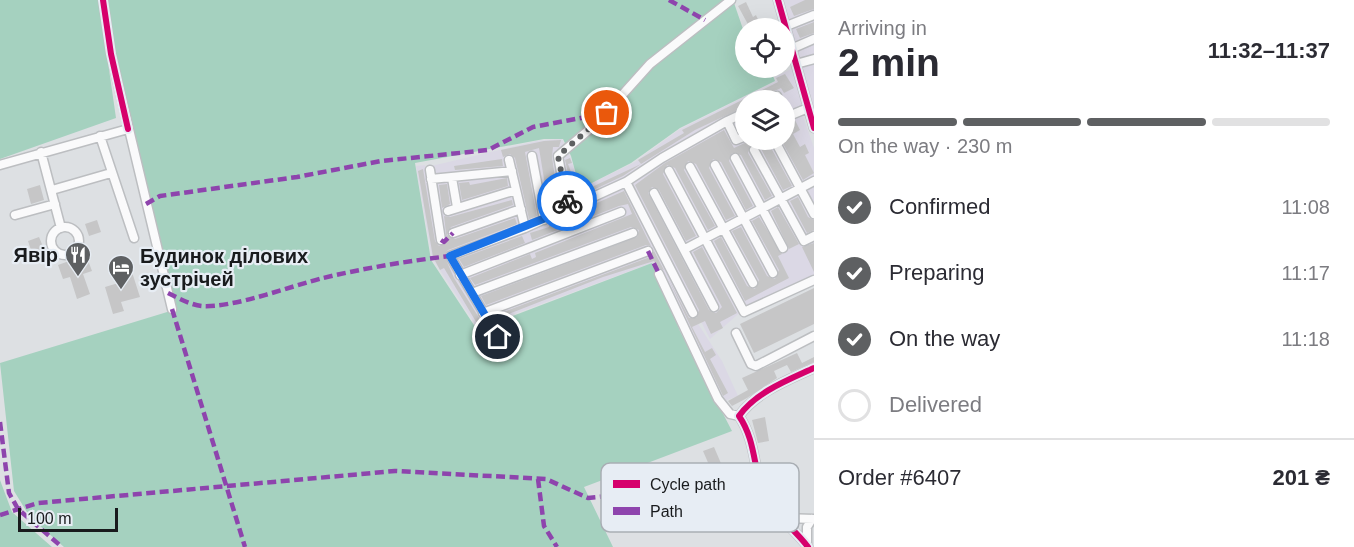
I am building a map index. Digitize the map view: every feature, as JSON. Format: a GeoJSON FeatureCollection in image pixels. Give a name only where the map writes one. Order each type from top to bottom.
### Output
{"type":"FeatureCollection","features":[{"type":"Feature","properties":{"kind":"street"},"geometry":{"type":"LineString","coordinates":[[103,0],[111,54],[172,309]]}},
{"type":"Feature","properties":{"kind":"street"},"geometry":{"type":"LineString","coordinates":[[568,209],[558,156],[597,123],[650,64],[731,0]]}},
{"type":"Feature","properties":{"kind":"street"},"geometry":{"type":"LineString","coordinates":[[781,1],[783,18]]}},
{"type":"Feature","properties":{"kind":"street"},"geometry":{"type":"LineString","coordinates":[[795,23],[814,15]]}},
{"type":"Feature","properties":{"kind":"street"},"geometry":{"type":"LineString","coordinates":[[795,47],[814,39]]}},
{"type":"Feature","properties":{"kind":"street"},"geometry":{"type":"LineString","coordinates":[[796,64],[814,59]]}},
{"type":"Feature","properties":{"kind":"street"},"geometry":{"type":"LineString","coordinates":[[795,61],[814,128]]}},
{"type":"Feature","properties":{"kind":"street"},"geometry":{"type":"LineString","coordinates":[[795,113],[808,108]]}},
{"type":"Feature","properties":{"kind":"street"},"geometry":{"type":"LineString","coordinates":[[498,337],[450,256],[525,228],[626,182],[662,158],[735,117]]}},
{"type":"Feature","properties":{"kind":"street"},"geometry":{"type":"LineString","coordinates":[[727,121],[735,138]]}},
{"type":"Feature","properties":{"kind":"street"},"geometry":{"type":"LineString","coordinates":[[0,165],[128,129]]}},
{"type":"Feature","properties":{"kind":"street"},"geometry":{"type":"LineString","coordinates":[[100,136],[134,238]]}},
{"type":"Feature","properties":{"kind":"street"},"geometry":{"type":"LineString","coordinates":[[754,150],[804,241],[814,236]]}},
{"type":"Feature","properties":{"kind":"street"},"geometry":{"type":"LineString","coordinates":[[780,150],[814,214]]}},
{"type":"Feature","properties":{"kind":"street"},"geometry":{"type":"LineString","coordinates":[[41,152],[61,228]]}},
{"type":"Feature","properties":{"kind":"street"},"geometry":{"type":"LineString","coordinates":[[532,156],[544,220]]}},
{"type":"Feature","properties":{"kind":"street"},"geometry":{"type":"LineString","coordinates":[[735,158],[783,248]]}},
{"type":"Feature","properties":{"kind":"street"},"geometry":{"type":"LineString","coordinates":[[509,160],[525,228]]}},
{"type":"Feature","properties":{"kind":"street"},"geometry":{"type":"LineString","coordinates":[[715,165],[773,273]]}},
{"type":"Feature","properties":{"kind":"street"},"geometry":{"type":"LineString","coordinates":[[690,167],[753,284]]}},
{"type":"Feature","properties":{"kind":"street"},"geometry":{"type":"LineString","coordinates":[[441,240],[430,175],[452,177],[512,171]]}},
{"type":"Feature","properties":{"kind":"street"},"geometry":{"type":"LineString","coordinates":[[669,171],[744,312],[814,280]]}},
{"type":"Feature","properties":{"kind":"street"},"geometry":{"type":"LineString","coordinates":[[52,190],[111,173]]}},
{"type":"Feature","properties":{"kind":"street"},"geometry":{"type":"LineString","coordinates":[[452,177],[457,207]]}},
{"type":"Feature","properties":{"kind":"street"},"geometry":{"type":"LineString","coordinates":[[626,182],[693,313]]}},
{"type":"Feature","properties":{"kind":"street"},"geometry":{"type":"LineString","coordinates":[[685,249],[814,182]]}},
{"type":"Feature","properties":{"kind":"street"},"geometry":{"type":"LineString","coordinates":[[448,211],[516,190]]}},
{"type":"Feature","properties":{"kind":"street"},"geometry":{"type":"LineString","coordinates":[[654,193],[714,307]]}},
{"type":"Feature","properties":{"kind":"street"},"geometry":{"type":"LineString","coordinates":[[15,215],[55,204]]}},
{"type":"Feature","properties":{"kind":"street"},"geometry":{"type":"LineString","coordinates":[[453,233],[521,209]]}},
{"type":"Feature","properties":{"kind":"street"},"geometry":{"type":"LineString","coordinates":[[460,275],[621,212]]}},
{"type":"Feature","properties":{"kind":"street"},"geometry":{"type":"LineString","coordinates":[[472,293],[633,233]]}},
{"type":"Feature","properties":{"kind":"street"},"geometry":{"type":"LineString","coordinates":[[483,313],[648,251]]}},
{"type":"Feature","properties":{"kind":"street"},"geometry":{"type":"LineString","coordinates":[[659,274],[718,399],[730,414],[739,416],[752,441],[757,463]]}},
{"type":"Feature","properties":{"kind":"street"},"geometry":{"type":"LineString","coordinates":[[736,333],[751,364],[756,366],[814,336]]}},
{"type":"Feature","properties":{"kind":"street"},"geometry":{"type":"LineString","coordinates":[[739,416],[746,406],[767,392],[814,368]]}},
{"type":"Feature","properties":{"kind":"street"},"geometry":{"type":"LineString","coordinates":[[808,546],[807,527],[813,519]]}},
{"type":"Feature","properties":{"kind":"street"},"geometry":{"type":"LineString","coordinates":[[796,532],[808,546]]}},
{"type":"Feature","properties":{"kind":"shaded area"},"geometry":{"type":"Polygon","coordinates":[[[782,0],[814,0],[814,113],[795,46],[795,18],[787,18],[782,0]]]}},
{"type":"Feature","properties":{"kind":"shaded area"},"geometry":{"type":"Polygon","coordinates":[[[795,67],[805,108],[795,112],[795,90],[758,90],[776,81],[775,78],[795,78],[795,67]]]}},
{"type":"Feature","properties":{"kind":"shaded area"},"geometry":{"type":"Polygon","coordinates":[[[735,102],[735,134],[726,126],[735,143],[735,150],[795,150],[795,116],[802,113],[814,148],[814,276],[745,308],[710,339],[630,184],[627,185],[693,316],[722,361],[738,396],[722,402],[654,262],[506,317],[516,341],[497,353],[491,348],[434,261],[443,256],[433,260],[416,166],[425,165],[439,244],[446,255],[440,244],[427,167],[537,141],[562,139],[580,189],[635,162],[680,129],[735,102]]]}},
{"type":"Feature","properties":{"kind":"green space"},"geometry":{"type":"Polygon","coordinates":[[[0,0],[99,0],[116,118],[0,159],[0,0]]]}},
{"type":"Feature","properties":{"kind":"green space"},"geometry":{"type":"Polygon","coordinates":[[[107,0],[733,0],[739,18],[735,18],[735,78],[774,78],[775,81],[757,90],[735,90],[735,101],[680,128],[631,163],[580,189],[571,156],[563,139],[544,139],[415,163],[431,260],[495,357],[518,344],[510,317],[652,263],[680,331],[732,431],[647,463],[601,463],[601,481],[584,487],[601,522],[601,532],[606,532],[613,547],[64,547],[30,517],[14,491],[0,363],[177,309],[114,54],[107,0]]]}},
{"type":"Feature","properties":{"kind":"green space"},"geometry":{"type":"Polygon","coordinates":[[[0,480],[12,512],[52,547],[0,547],[0,480]]]}},
{"type":"Feature","properties":{"kind":"building"},"geometry":{"type":"Polygon","coordinates":[[[805,0],[814,0],[814,9],[794,16],[790,7],[805,0]]]}},
{"type":"Feature","properties":{"kind":"building"},"geometry":{"type":"Polygon","coordinates":[[[746,2],[753,17],[756,15],[757,18],[745,18],[738,6],[746,2]]]}},
{"type":"Feature","properties":{"kind":"building"},"geometry":{"type":"Polygon","coordinates":[[[814,22],[814,33],[800,38],[796,29],[814,22]]]}},
{"type":"Feature","properties":{"kind":"building"},"geometry":{"type":"Polygon","coordinates":[[[776,78],[788,78],[794,88],[762,90],[778,82],[776,78]]]}},
{"type":"Feature","properties":{"kind":"building"},"geometry":{"type":"Polygon","coordinates":[[[735,104],[735,111],[695,130],[641,164],[638,160],[684,133],[682,130],[735,104]]]}},
{"type":"Feature","properties":{"kind":"building"},"geometry":{"type":"Polygon","coordinates":[[[795,120],[800,130],[795,133],[795,120]]]}},
{"type":"Feature","properties":{"kind":"building"},"geometry":{"type":"Polygon","coordinates":[[[724,130],[735,150],[749,150],[748,153],[772,196],[765,200],[741,155],[732,153],[729,161],[753,206],[746,210],[721,162],[713,159],[709,168],[735,216],[726,220],[696,164],[688,161],[684,170],[715,226],[708,230],[675,168],[667,165],[663,174],[696,236],[686,241],[659,190],[652,187],[648,193],[709,310],[716,313],[722,307],[693,252],[702,247],[737,313],[720,322],[723,328],[711,334],[705,321],[692,327],[705,352],[712,348],[716,355],[710,359],[728,393],[723,396],[668,278],[689,318],[696,318],[699,310],[635,185],[665,163],[724,130]]]}},
{"type":"Feature","properties":{"kind":"building"},"geometry":{"type":"Polygon","coordinates":[[[795,138],[800,147],[805,144],[809,153],[805,155],[814,173],[803,180],[786,150],[795,150],[795,138]]]}},
{"type":"Feature","properties":{"kind":"building"},"geometry":{"type":"Polygon","coordinates":[[[561,140],[559,147],[553,147],[552,157],[559,205],[549,210],[539,148],[525,152],[537,216],[529,219],[515,158],[510,154],[503,157],[501,150],[544,141],[561,140]]]}},
{"type":"Feature","properties":{"kind":"building"},"geometry":{"type":"Polygon","coordinates":[[[762,150],[772,150],[792,186],[783,190],[762,150]]]}},
{"type":"Feature","properties":{"kind":"building"},"geometry":{"type":"Polygon","coordinates":[[[570,158],[572,163],[568,164],[579,193],[641,164],[623,176],[574,199],[565,160],[570,158]]]}},
{"type":"Feature","properties":{"kind":"building"},"geometry":{"type":"Polygon","coordinates":[[[502,159],[503,166],[455,170],[454,166],[502,159]]]}},
{"type":"Feature","properties":{"kind":"building"},"geometry":{"type":"Polygon","coordinates":[[[423,169],[435,241],[439,246],[447,242],[444,216],[450,217],[512,200],[513,205],[451,227],[447,235],[455,239],[515,218],[517,224],[448,250],[444,255],[454,278],[495,343],[502,342],[504,336],[493,316],[650,257],[654,251],[664,270],[658,268],[654,261],[603,277],[501,317],[512,337],[507,339],[510,345],[499,350],[496,344],[491,347],[444,268],[440,270],[433,257],[418,171],[423,169]]]}},
{"type":"Feature","properties":{"kind":"building"},"geometry":{"type":"Polygon","coordinates":[[[507,178],[508,186],[462,200],[459,183],[469,182],[470,185],[507,178]]]}},
{"type":"Feature","properties":{"kind":"building"},"geometry":{"type":"Polygon","coordinates":[[[447,184],[450,204],[442,208],[439,185],[447,184]]]}},
{"type":"Feature","properties":{"kind":"building"},"geometry":{"type":"Polygon","coordinates":[[[40,185],[44,200],[31,204],[27,189],[40,185]]]}},
{"type":"Feature","properties":{"kind":"building"},"geometry":{"type":"Polygon","coordinates":[[[624,191],[651,246],[646,245],[486,305],[481,296],[637,237],[639,230],[631,227],[475,285],[470,278],[530,254],[532,259],[536,257],[535,253],[632,214],[628,204],[619,206],[532,240],[530,233],[549,227],[549,224],[624,191]]]}},
{"type":"Feature","properties":{"kind":"building"},"geometry":{"type":"Polygon","coordinates":[[[798,197],[808,217],[814,220],[814,230],[807,233],[790,201],[798,197]]]}},
{"type":"Feature","properties":{"kind":"building"},"geometry":{"type":"Polygon","coordinates":[[[778,207],[799,244],[789,249],[771,211],[778,207]]]}},
{"type":"Feature","properties":{"kind":"building"},"geometry":{"type":"Polygon","coordinates":[[[759,217],[782,254],[778,256],[789,278],[745,301],[714,241],[721,237],[747,286],[755,289],[759,280],[732,231],[741,227],[767,276],[775,279],[779,270],[752,221],[759,217]]]}},
{"type":"Feature","properties":{"kind":"building"},"geometry":{"type":"Polygon","coordinates":[[[97,220],[101,232],[89,236],[85,224],[97,220]]]}},
{"type":"Feature","properties":{"kind":"building"},"geometry":{"type":"Polygon","coordinates":[[[522,236],[525,243],[464,267],[459,259],[522,236]]]}},
{"type":"Feature","properties":{"kind":"building"},"geometry":{"type":"Polygon","coordinates":[[[39,237],[44,249],[32,253],[28,241],[39,237]]]}},
{"type":"Feature","properties":{"kind":"building"},"geometry":{"type":"Polygon","coordinates":[[[814,243],[814,272],[802,247],[814,243]]]}},
{"type":"Feature","properties":{"kind":"building","name":"Явір"},"geometry":{"type":"Polygon","coordinates":[[[86,255],[92,271],[83,274],[90,294],[77,299],[70,277],[63,279],[58,265],[86,255]]]}},
{"type":"Feature","properties":{"kind":"building"},"geometry":{"type":"Polygon","coordinates":[[[130,266],[140,297],[121,302],[124,311],[113,314],[105,287],[125,281],[121,269],[130,266]]]}},
{"type":"Feature","properties":{"kind":"building"},"geometry":{"type":"Polygon","coordinates":[[[814,288],[814,324],[754,353],[740,324],[814,288]]]}},
{"type":"Feature","properties":{"kind":"building"},"geometry":{"type":"Polygon","coordinates":[[[797,353],[802,363],[814,357],[814,362],[791,372],[787,365],[774,371],[777,378],[747,398],[732,406],[728,401],[748,390],[742,378],[797,353]]]}},
{"type":"Feature","properties":{"kind":"building"},"geometry":{"type":"Polygon","coordinates":[[[765,417],[769,441],[758,443],[752,420],[765,417]]]}},
{"type":"Feature","properties":{"kind":"building"},"geometry":{"type":"Polygon","coordinates":[[[714,447],[721,463],[708,463],[703,451],[714,447]]]}},
{"type":"Feature","properties":{"kind":"marked path"},"geometry":{"type":"LineString","coordinates":[[669,0],[705,20]]}},
{"type":"Feature","properties":{"kind":"marked path"},"geometry":{"type":"LineString","coordinates":[[146,204],[160,196],[297,177],[381,161],[488,150],[533,127],[607,113]]}},
{"type":"Feature","properties":{"kind":"marked path"},"geometry":{"type":"LineString","coordinates":[[441,240],[444,242],[453,233]]}},
{"type":"Feature","properties":{"kind":"marked path"},"geometry":{"type":"LineString","coordinates":[[648,251],[659,274]]}},
{"type":"Feature","properties":{"kind":"marked path"},"geometry":{"type":"LineString","coordinates":[[168,293],[193,304],[215,306],[246,300],[339,274],[450,256]]}},
{"type":"Feature","properties":{"kind":"marked path"},"geometry":{"type":"LineString","coordinates":[[172,309],[245,547]]}},
{"type":"Feature","properties":{"kind":"marked path"},"geometry":{"type":"LineString","coordinates":[[0,422],[9,493],[18,509],[62,547]]}},
{"type":"Feature","properties":{"kind":"marked path"},"geometry":{"type":"LineString","coordinates":[[0,515],[38,503],[395,471],[546,479],[588,498],[601,497]]}},
{"type":"Feature","properties":{"kind":"marked path"},"geometry":{"type":"LineString","coordinates":[[538,479],[544,526],[557,547]]}},
{"type":"Feature","properties":{"kind":"cycle path"},"geometry":{"type":"LineString","coordinates":[[103,0],[111,54],[128,129]]}},
{"type":"Feature","properties":{"kind":"cycle path"},"geometry":{"type":"LineString","coordinates":[[778,0],[814,128]]}},
{"type":"Feature","properties":{"kind":"cycle path"},"geometry":{"type":"LineString","coordinates":[[755,463],[749,435],[739,416],[763,393],[814,368]]}},
{"type":"Feature","properties":{"kind":"cycle path"},"geometry":{"type":"LineString","coordinates":[[795,532],[808,547]]}},
{"type":"Feature","properties":{"kind":"way so far"},"geometry":{"type":"LineString","coordinates":[[567,201],[558,156],[607,113]]}},
{"type":"Feature","properties":{"kind":"place","name":"Явір"},"geometry":{"type":"Point","coordinates":[78,278]}},
{"type":"Feature","properties":{"kind":"place","name":"Будинок ділових зустрічей"},"geometry":{"type":"Point","coordinates":[121,291]}},
{"type":"Feature","properties":{"kind":"route"},"geometry":{"type":"LineString","coordinates":[[498,337],[450,256],[568,209],[567,201]]}}]}
